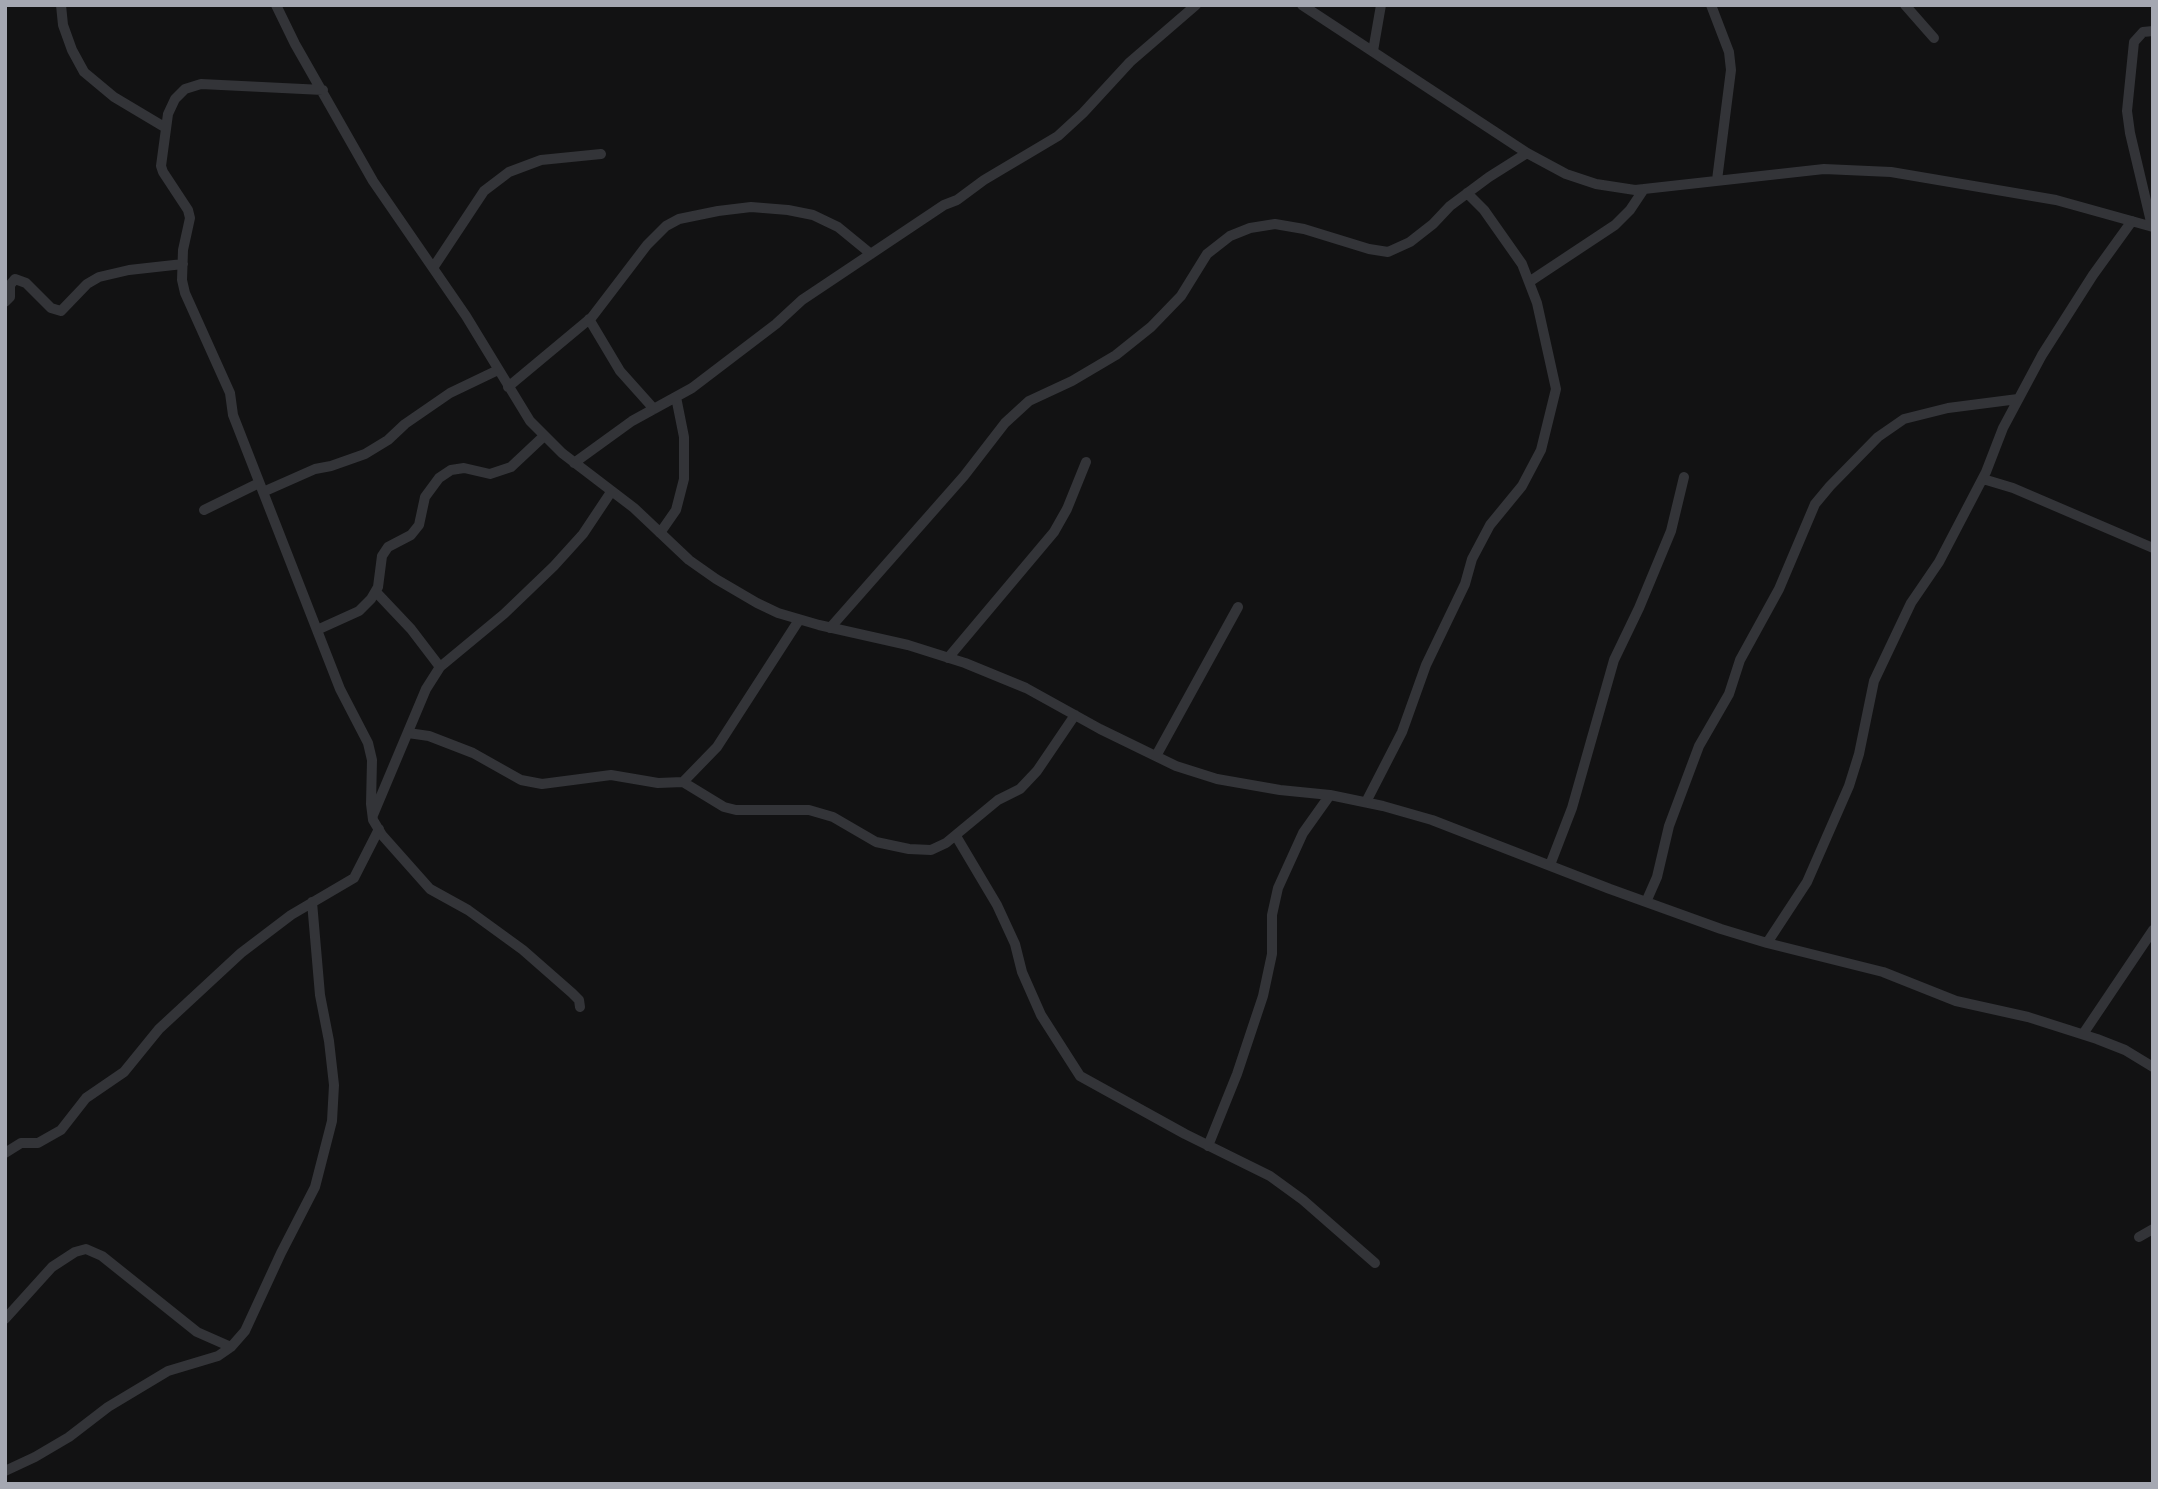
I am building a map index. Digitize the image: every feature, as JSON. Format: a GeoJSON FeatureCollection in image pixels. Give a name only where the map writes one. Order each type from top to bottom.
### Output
{"type":"FeatureCollection","features":[{"type":"Feature","properties":{"kind":"street"},"geometry":{"type":"LineString","coordinates":[[61,5],[63,25],[84,72],[114,97],[166,128]]}},
{"type":"Feature","properties":{"kind":"street"},"geometry":{"type":"LineString","coordinates":[[276,5],[295,44],[373,181],[466,316],[530,421],[574,463],[634,508],[689,560],[757,603],[799,620],[908,645],[1026,688],[1176,766],[1217,779],[1330,795],[1432,820],[1646,902],[1767,943],[1883,972],[1956,1001],[2028,1017],[2083,1034],[2152,1064]]}},
{"type":"Feature","properties":{"kind":"street"},"geometry":{"type":"LineString","coordinates":[[574,463],[632,421],[692,388],[776,324],[802,300],[944,205],[957,200],[984,180],[1058,135],[1083,113],[1130,62],[1196,5]]}},
{"type":"Feature","properties":{"kind":"street"},"geometry":{"type":"LineString","coordinates":[[1302,5],[1527,153],[1566,174],[1596,184],[1635,190],[1824,169],[1891,172],[2056,200],[2152,227],[2127,111],[2134,43],[2143,32],[2153,32]]}},
{"type":"Feature","properties":{"kind":"street"},"geometry":{"type":"LineString","coordinates":[[1373,51],[1381,5]]}},
{"type":"Feature","properties":{"kind":"street"},"geometry":{"type":"LineString","coordinates":[[1711,5],[1729,52],[1731,70],[1717,180]]}},
{"type":"Feature","properties":{"kind":"street"},"geometry":{"type":"LineString","coordinates":[[1905,5],[1934,38]]}},
{"type":"Feature","properties":{"kind":"street"},"geometry":{"type":"LineString","coordinates":[[323,90],[201,84],[185,89],[176,99],[168,114],[161,161],[163,172],[188,209],[190,218],[183,250],[185,293],[230,393],[233,415],[340,688],[368,743],[372,760],[372,816],[379,829],[430,889],[468,910],[523,950],[572,993],[579,1000],[580,1007]]}},
{"type":"Feature","properties":{"kind":"street"},"geometry":{"type":"LineString","coordinates":[[830,628],[964,476],[1005,423],[1030,401],[1072,381],[1116,355],[1151,327],[1181,296],[1207,254],[1230,236],[1250,228],[1275,224],[1304,229],[1368,249],[1388,252],[1410,242],[1468,193],[1527,153]]}},
{"type":"Feature","properties":{"kind":"street"},"geometry":{"type":"LineString","coordinates":[[433,268],[485,191],[509,172],[541,159],[601,154]]}},
{"type":"Feature","properties":{"kind":"street"},"geometry":{"type":"LineString","coordinates":[[1529,282],[1615,225],[1630,210],[1644,188]]}},
{"type":"Feature","properties":{"kind":"street"},"geometry":{"type":"LineString","coordinates":[[1366,802],[1402,732],[1426,665],[1465,584],[1472,559],[1490,525],[1522,486],[1541,450],[1556,389],[1537,303],[1522,264],[1468,193]]}},
{"type":"Feature","properties":{"kind":"street"},"geometry":{"type":"LineString","coordinates":[[508,387],[589,318],[647,245],[666,226],[679,219],[751,207],[788,210],[813,215],[838,228],[871,254]]}},
{"type":"Feature","properties":{"kind":"street"},"geometry":{"type":"LineString","coordinates":[[1767,943],[1807,882],[1849,786],[1859,754],[1874,681],[1911,603],[1939,562],[2042,355],[2085,286],[2132,221]]}},
{"type":"Feature","properties":{"kind":"street"},"geometry":{"type":"LineString","coordinates":[[5,302],[9,297],[10,285],[15,279],[26,283],[51,308],[61,311],[87,284],[100,277],[183,264]]}},
{"type":"Feature","properties":{"kind":"street"},"geometry":{"type":"LineString","coordinates":[[589,318],[615,365],[640,397],[654,409]]}},
{"type":"Feature","properties":{"kind":"street"},"geometry":{"type":"LineString","coordinates":[[204,510],[261,487],[365,454],[450,393],[498,370]]}},
{"type":"Feature","properties":{"kind":"street"},"geometry":{"type":"LineString","coordinates":[[660,533],[676,510],[684,479],[684,437],[676,397]]}},
{"type":"Feature","properties":{"kind":"street"},"geometry":{"type":"LineString","coordinates":[[1646,902],[1657,877],[1669,826],[1696,754],[1710,724],[1729,694],[1740,660],[1779,589],[1815,504],[1878,437],[1904,419],[1948,408],[2018,400]]}},
{"type":"Feature","properties":{"kind":"street"},"geometry":{"type":"LineString","coordinates":[[317,630],[359,611],[376,592],[381,576],[382,556],[388,547],[411,535],[419,525],[425,497],[439,478],[451,470],[464,468],[490,474],[511,467],[544,436]]}},
{"type":"Feature","properties":{"kind":"street"},"geometry":{"type":"LineString","coordinates":[[948,658],[1054,532],[1067,509],[1086,462]]}},
{"type":"Feature","properties":{"kind":"street"},"geometry":{"type":"LineString","coordinates":[[1550,865],[1572,808],[1614,660],[1671,531],[1684,477]]}},
{"type":"Feature","properties":{"kind":"street"},"geometry":{"type":"LineString","coordinates":[[1983,478],[2024,492],[2153,548]]}},
{"type":"Feature","properties":{"kind":"street"},"geometry":{"type":"LineString","coordinates":[[372,816],[426,689],[440,667],[504,614],[554,566],[589,526],[611,492]]}},
{"type":"Feature","properties":{"kind":"street"},"geometry":{"type":"LineString","coordinates":[[376,592],[411,629],[440,667]]}},
{"type":"Feature","properties":{"kind":"street"},"geometry":{"type":"LineString","coordinates":[[1156,756],[1238,607]]}},
{"type":"Feature","properties":{"kind":"street"},"geometry":{"type":"LineString","coordinates":[[408,733],[429,736],[473,753],[520,780],[542,784],[611,775],[659,783],[683,782],[717,747],[799,620]]}},
{"type":"Feature","properties":{"kind":"street"},"geometry":{"type":"LineString","coordinates":[[683,782],[724,807],[736,810],[809,810],[833,817],[876,842],[909,849],[931,850],[956,836],[998,800],[1020,789],[1037,771],[1075,715]]}},
{"type":"Feature","properties":{"kind":"street"},"geometry":{"type":"LineString","coordinates":[[1208,1146],[1237,1074],[1263,996],[1272,954],[1272,915],[1278,888],[1303,833],[1330,795]]}},
{"type":"Feature","properties":{"kind":"street"},"geometry":{"type":"LineString","coordinates":[[5,1153],[21,1143],[38,1143],[61,1130],[86,1098],[124,1072],[159,1029],[241,953],[312,902],[354,878],[379,829]]}},
{"type":"Feature","properties":{"kind":"street"},"geometry":{"type":"LineString","coordinates":[[956,836],[997,905],[1015,944],[1022,972],[1041,1015],[1080,1076],[1208,1146],[1270,1176],[1319,1213],[1375,1264]]}},
{"type":"Feature","properties":{"kind":"street"},"geometry":{"type":"LineString","coordinates":[[5,1471],[69,1437],[108,1407],[168,1371],[207,1360],[231,1347],[245,1331],[281,1253],[316,1187],[332,1121],[334,1084],[320,995],[312,902]]}},
{"type":"Feature","properties":{"kind":"street"},"geometry":{"type":"LineString","coordinates":[[2083,1034],[2153,930]]}},
{"type":"Feature","properties":{"kind":"street"},"geometry":{"type":"LineString","coordinates":[[2140,1237],[2153,1229]]}},
{"type":"Feature","properties":{"kind":"street"},"geometry":{"type":"LineString","coordinates":[[5,1319],[52,1267],[75,1252],[86,1249],[102,1256],[197,1332],[231,1347]]}}]}
